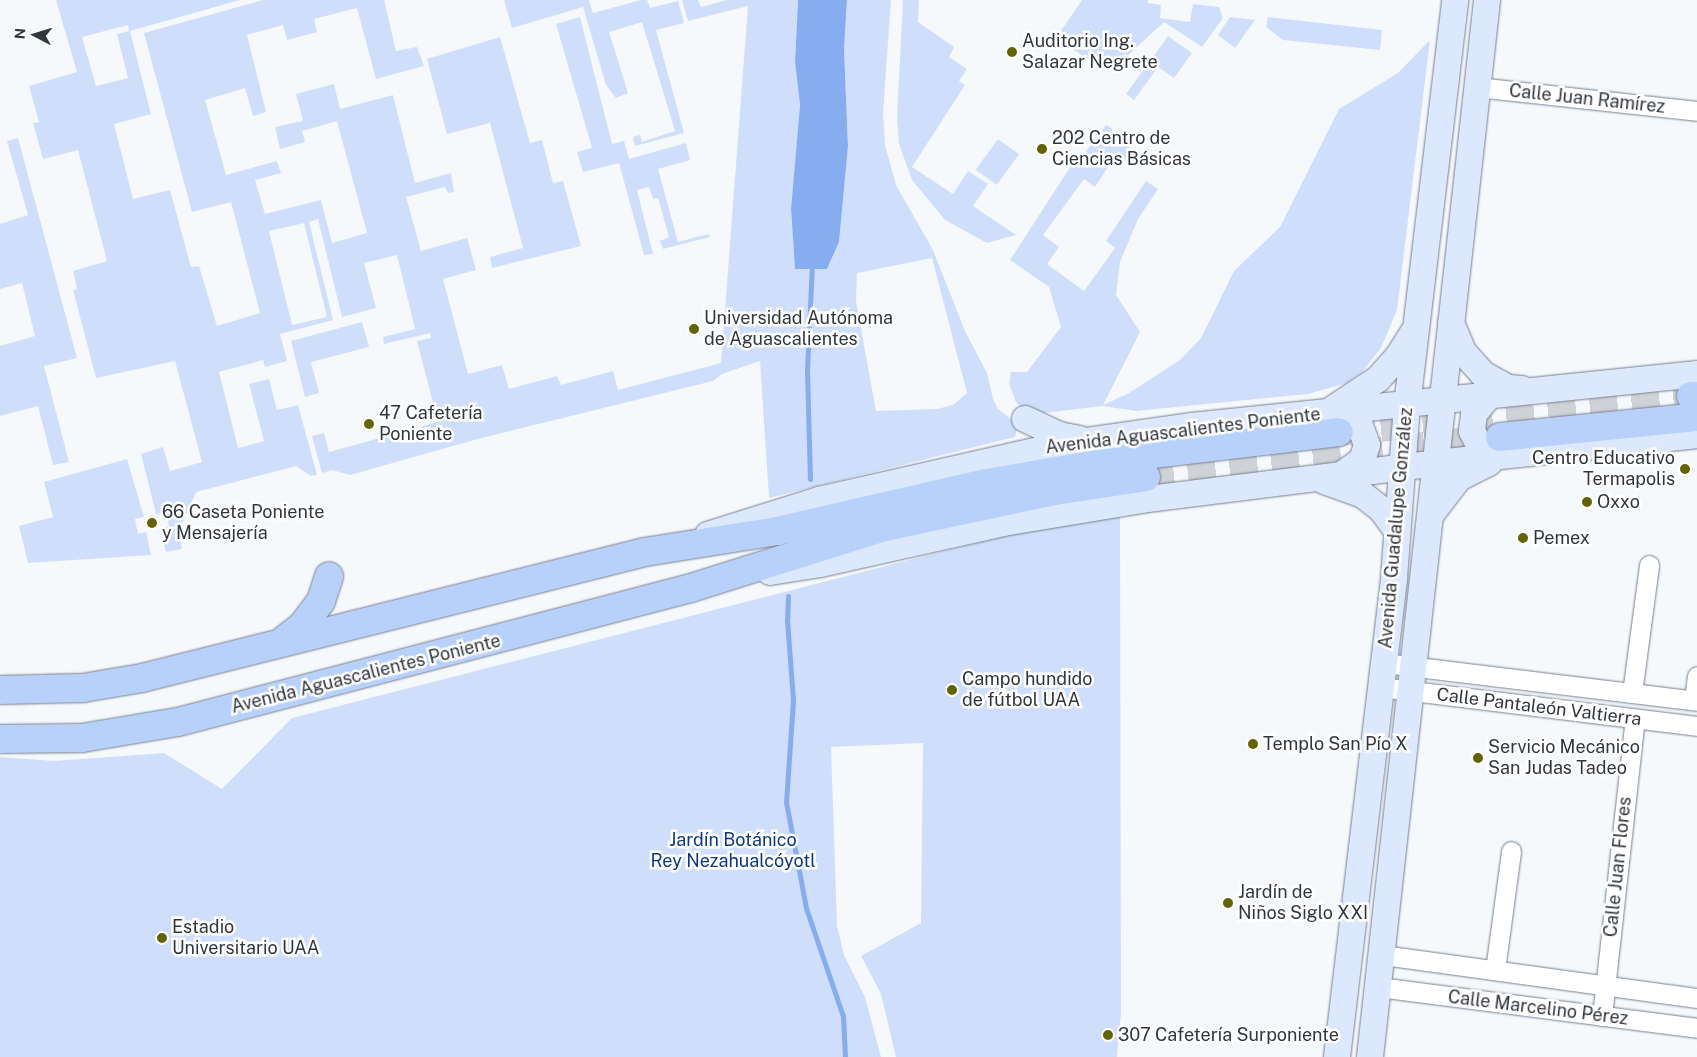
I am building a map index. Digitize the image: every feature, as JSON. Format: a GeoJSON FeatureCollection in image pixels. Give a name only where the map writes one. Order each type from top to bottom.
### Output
{"type":"FeatureCollection","features":[{"type":"Feature","properties":{"kind":"main road","name":"Avenida Guadalupe González"},"geometry":{"type":"LineString","coordinates":[[1337,1057],[1382,675],[1397,531],[1407,404],[1455,0]]}},
{"type":"Feature","properties":{"kind":"main road","name":"Avenida Guadalupe González"},"geometry":{"type":"LineString","coordinates":[[1370,1057],[1431,516],[1441,400],[1487,0]]}},
{"type":"Feature","properties":{"kind":"main road"},"geometry":{"type":"LineString","coordinates":[[1450,322],[1464,353],[1483,374],[1508,388],[1538,391]]}},
{"type":"Feature","properties":{"kind":"main road"},"geometry":{"type":"LineString","coordinates":[[1334,419],[1352,399],[1378,379],[1398,357],[1416,328]]}},
{"type":"Feature","properties":{"kind":"main road","name":"Avenida Aguascalientes Poniente"},"geometry":{"type":"LineString","coordinates":[[0,690],[53,690],[112,684],[680,545],[777,531],[987,483],[1407,404],[1538,391],[1695,396]]}},
{"type":"Feature","properties":{"kind":"main road"},"geometry":{"type":"LineString","coordinates":[[1489,396],[1474,414],[1472,431],[1480,447],[1501,449]]}},
{"type":"Feature","properties":{"kind":"main road","name":"Avenida Aguascalientes Poniente"},"geometry":{"type":"LineString","coordinates":[[727,578],[820,564],[1003,522],[1148,499],[1436,463],[1501,449],[1695,396]]}},
{"type":"Feature","properties":{"kind":"main road"},"geometry":{"type":"LineString","coordinates":[[1025,419],[1059,435],[1090,440]]}},
{"type":"Feature","properties":{"kind":"main road"},"geometry":{"type":"LineString","coordinates":[[1334,419],[1359,422],[1367,445],[1357,466],[1343,474]]}},
{"type":"Feature","properties":{"kind":"main road","name":"Avenida Aguascalientes Poniente"},"geometry":{"type":"LineString","coordinates":[[680,545],[752,519],[819,500],[1090,440],[1334,419]]}},
{"type":"Feature","properties":{"kind":"main road","name":"Avenida Aguascalientes Poniente"},"geometry":{"type":"LineString","coordinates":[[1501,449],[1697,435]]}},
{"type":"Feature","properties":{"kind":"main road"},"geometry":{"type":"LineString","coordinates":[[1431,516],[1437,502],[1459,478],[1501,449]]}},
{"type":"Feature","properties":{"kind":"main road","name":"Avenida Aguascalientes Poniente"},"geometry":{"type":"LineString","coordinates":[[0,739],[82,738],[143,730],[727,578],[851,537],[920,518],[1055,491],[1146,477]]}},
{"type":"Feature","properties":{"kind":"main road"},"geometry":{"type":"LineString","coordinates":[[1306,480],[1335,483],[1363,494],[1382,510],[1397,531]]}},
{"type":"Feature","properties":{"kind":"main road"},"geometry":{"type":"LineString","coordinates":[[278,644],[303,625],[321,601],[329,576]]}},
{"type":"Feature","properties":{"kind":"street","name":"Calle Juan Ramírez"},"geometry":{"type":"LineString","coordinates":[[1477,87],[1697,111]]}},
{"type":"Feature","properties":{"kind":"street"},"geometry":{"type":"LineString","coordinates":[[1632,693],[1649,565]]}},
{"type":"Feature","properties":{"kind":"street","name":"Calle Pantaleón Valtierra"},"geometry":{"type":"LineString","coordinates":[[1382,675],[1635,718],[1697,726]]}},
{"type":"Feature","properties":{"kind":"street"},"geometry":{"type":"LineString","coordinates":[[1695,700],[1697,676]]}},
{"type":"Feature","properties":{"kind":"street","name":"Calle Pantaleón Valtierra"},"geometry":{"type":"LineString","coordinates":[[1413,679],[1632,693],[1695,700]]}},
{"type":"Feature","properties":{"kind":"street","name":"Calle Juan Flores"},"geometry":{"type":"LineString","coordinates":[[1602,1016],[1635,718]]}},
{"type":"Feature","properties":{"kind":"street"},"geometry":{"type":"LineString","coordinates":[[1495,970],[1511,851]]}},
{"type":"Feature","properties":{"kind":"street","name":"Calle Marcelino Pérez"},"geometry":{"type":"LineString","coordinates":[[1382,955],[1697,998]]}},
{"type":"Feature","properties":{"kind":"street","name":"Calle Marcelino Pérez"},"geometry":{"type":"LineString","coordinates":[[1378,987],[1697,1028]]}},
{"type":"Feature","properties":{"kind":"green space"},"geometry":{"type":"Polygon","coordinates":[[[56,0],[240,0],[130,31],[151,114],[114,124],[133,199],[170,190],[191,267],[199,266],[217,326],[260,313],[231,202],[192,212],[144,33],[263,0],[384,0],[396,51],[417,47],[424,66],[376,79],[357,8],[314,19],[317,32],[287,40],[283,25],[247,35],[266,112],[253,116],[245,88],[205,100],[226,175],[277,161],[281,173],[255,180],[265,214],[321,200],[332,243],[367,233],[337,121],[302,131],[305,142],[280,149],[275,127],[303,121],[296,94],[334,84],[340,109],[393,95],[415,183],[451,173],[454,192],[448,193],[445,187],[406,197],[421,251],[467,238],[476,270],[443,279],[468,374],[502,365],[509,389],[557,376],[561,385],[613,371],[618,390],[721,363],[748,6],[688,21],[682,0],[698,0],[701,7],[727,0],[798,0],[795,62],[800,105],[791,209],[795,269],[827,269],[839,242],[848,146],[844,49],[847,0],[891,0],[883,113],[885,145],[896,185],[933,250],[965,331],[987,373],[993,399],[998,409],[1018,425],[1015,437],[769,498],[760,361],[722,374],[713,381],[474,440],[350,475],[332,470],[322,473],[312,436],[324,433],[329,452],[438,422],[417,341],[431,338],[430,333],[384,344],[383,337],[415,329],[397,255],[364,263],[376,308],[342,317],[318,219],[309,222],[333,320],[280,334],[287,361],[265,367],[263,360],[219,372],[238,448],[264,441],[249,384],[269,379],[277,410],[298,405],[317,475],[311,476],[296,466],[196,492],[179,531],[182,549],[166,552],[160,529],[169,526],[166,512],[156,514],[141,454],[163,447],[170,471],[202,462],[175,361],[96,378],[73,290],[77,289],[73,271],[107,261],[78,150],[43,159],[33,123],[39,122],[29,86],[77,72],[56,0]],[[128,25],[82,37],[96,86],[128,78],[117,34],[129,31],[128,25]],[[304,223],[269,231],[292,325],[327,317],[304,223]],[[932,258],[857,273],[856,301],[876,411],[937,409],[953,405],[967,393],[932,258]]]}},
{"type":"Feature","properties":{"kind":"green space"},"geometry":{"type":"Polygon","coordinates":[[[504,0],[589,0],[593,13],[641,0],[647,0],[650,8],[678,1],[684,23],[656,30],[684,133],[635,146],[633,137],[640,135],[642,142],[675,131],[642,22],[609,32],[628,93],[616,98],[606,85],[583,7],[512,28],[504,0]]]}},
{"type":"Feature","properties":{"kind":"green space"},"geometry":{"type":"Polygon","coordinates":[[[903,0],[919,0],[918,22],[954,47],[949,57],[967,69],[959,81],[965,85],[912,167],[953,194],[968,171],[988,184],[973,206],[1016,235],[987,243],[945,220],[912,180],[899,144],[897,117],[903,0]]]}},
{"type":"Feature","properties":{"kind":"green space"},"geometry":{"type":"Polygon","coordinates":[[[1082,0],[1148,0],[1148,3],[1161,5],[1160,18],[1190,22],[1193,4],[1219,7],[1223,18],[1202,47],[1164,22],[1114,68],[1083,56],[1056,38],[1082,0]]]}},
{"type":"Feature","properties":{"kind":"green space"},"geometry":{"type":"Polygon","coordinates":[[[580,17],[612,144],[624,141],[629,159],[686,143],[690,160],[658,169],[678,242],[708,234],[710,237],[663,249],[660,241],[669,237],[658,198],[653,199],[649,187],[637,190],[653,254],[644,255],[619,163],[583,172],[577,152],[592,148],[556,24],[580,17]]]}},
{"type":"Feature","properties":{"kind":"green space"},"geometry":{"type":"Polygon","coordinates":[[[1230,17],[1255,20],[1235,48],[1218,35],[1230,17]]]}},
{"type":"Feature","properties":{"kind":"green space"},"geometry":{"type":"Polygon","coordinates":[[[1268,17],[1382,30],[1380,50],[1283,40],[1266,27],[1268,17]]]}},
{"type":"Feature","properties":{"kind":"green space"},"geometry":{"type":"Polygon","coordinates":[[[1168,36],[1192,53],[1174,78],[1158,67],[1134,100],[1126,94],[1168,36]]]}},
{"type":"Feature","properties":{"kind":"green space"},"geometry":{"type":"Polygon","coordinates":[[[500,37],[530,143],[542,140],[553,183],[563,181],[581,246],[492,268],[490,257],[523,248],[490,123],[447,134],[427,59],[500,37]]]}},
{"type":"Feature","properties":{"kind":"green space"},"geometry":{"type":"Polygon","coordinates":[[[1430,40],[1397,310],[1381,348],[1362,372],[1347,383],[1308,394],[1136,411],[1102,406],[1044,413],[1023,409],[1016,402],[1009,384],[1011,372],[1027,372],[1061,327],[1049,287],[1010,260],[1080,152],[1084,154],[1106,125],[1113,129],[1110,133],[1131,149],[1121,167],[1112,161],[1095,187],[1084,179],[1043,235],[1059,247],[1047,264],[1084,291],[1115,248],[1106,241],[1146,181],[1158,189],[1138,219],[1120,262],[1116,295],[1140,332],[1103,405],[1129,393],[1180,360],[1201,338],[1234,271],[1280,227],[1339,109],[1398,73],[1430,40]]]}},
{"type":"Feature","properties":{"kind":"green space"},"geometry":{"type":"Polygon","coordinates":[[[18,138],[77,358],[44,366],[69,462],[53,465],[38,406],[0,416],[0,346],[35,336],[22,283],[0,289],[0,224],[28,215],[7,141],[18,138]]]}},
{"type":"Feature","properties":{"kind":"green space"},"geometry":{"type":"Polygon","coordinates":[[[998,139],[1019,154],[997,185],[976,170],[998,139]]]}},
{"type":"Feature","properties":{"kind":"green space"},"geometry":{"type":"Polygon","coordinates":[[[362,322],[369,347],[311,362],[319,393],[305,397],[291,341],[362,322]]]}},
{"type":"Feature","properties":{"kind":"green space"},"geometry":{"type":"Polygon","coordinates":[[[127,459],[144,517],[135,519],[138,534],[146,532],[151,555],[28,563],[19,526],[53,517],[44,482],[127,459]]]}},
{"type":"Feature","properties":{"kind":"green space","name":"Jardín Botánico Rey Nezahualcóyotl"},"geometry":{"type":"Polygon","coordinates":[[[1120,513],[1121,1013],[1117,1057],[896,1057],[881,994],[861,956],[921,923],[923,743],[831,747],[837,926],[844,955],[865,997],[881,1057],[0,1057],[0,757],[54,761],[164,753],[222,789],[292,718],[995,538],[1037,521],[1120,513]]]}},
{"type":"Feature","properties":{"kind":"water"},"geometry":{"type":"Polygon","coordinates":[[[798,0],[847,0],[844,49],[848,146],[839,242],[827,269],[795,269],[791,209],[800,105],[795,62],[798,0]]]}},
{"type":"Feature","properties":{"kind":"waterway"},"geometry":{"type":"LineString","coordinates":[[810,479],[807,370],[812,263]]}},
{"type":"Feature","properties":{"kind":"waterway"},"geometry":{"type":"LineString","coordinates":[[788,596],[787,620],[793,700],[786,802],[806,908],[843,1016],[845,1057]]}},
{"type":"Feature","properties":{"kind":"tunnel"},"geometry":{"type":"LineString","coordinates":[[1339,432],[1691,396]]}},
{"type":"Feature","properties":{"kind":"tunnel"},"geometry":{"type":"LineString","coordinates":[[1146,477],[1500,437]]}},
{"type":"Feature","properties":{"kind":"place","name":"Auditorio Ing. Salazar Negrete"},"geometry":{"type":"Point","coordinates":[1012,52]}},
{"type":"Feature","properties":{"kind":"place","name":"202 Centro de Ciencias Básicas"},"geometry":{"type":"Point","coordinates":[1042,149]}},
{"type":"Feature","properties":{"kind":"place","name":"Universidad Autónoma de Aguascalientes"},"geometry":{"type":"Point","coordinates":[694,329]}},
{"type":"Feature","properties":{"kind":"place","name":"47 Cafetería Poniente"},"geometry":{"type":"Point","coordinates":[369,424]}},
{"type":"Feature","properties":{"kind":"place","name":"Centro Educativo Termapolis"},"geometry":{"type":"Point","coordinates":[1685,469]}},
{"type":"Feature","properties":{"kind":"place","name":"Oxxo"},"geometry":{"type":"Point","coordinates":[1587,502]}},
{"type":"Feature","properties":{"kind":"place","name":"66 Caseta Poniente y Mensajería"},"geometry":{"type":"Point","coordinates":[152,523]}},
{"type":"Feature","properties":{"kind":"place","name":"Pemex"},"geometry":{"type":"Point","coordinates":[1523,538]}},
{"type":"Feature","properties":{"kind":"place","name":"Campo hundido de fútbol UAA"},"geometry":{"type":"Point","coordinates":[952,690]}},
{"type":"Feature","properties":{"kind":"place","name":"Templo San Pío X"},"geometry":{"type":"Point","coordinates":[1253,744]}},
{"type":"Feature","properties":{"kind":"place","name":"Servicio Mecánico San Judas Tadeo"},"geometry":{"type":"Point","coordinates":[1478,758]}},
{"type":"Feature","properties":{"kind":"place","name":"Jardín de Niños Siglo XXI"},"geometry":{"type":"Point","coordinates":[1228,903]}},
{"type":"Feature","properties":{"kind":"place","name":"Estadio Universitario UAA"},"geometry":{"type":"Point","coordinates":[162,938]}},
{"type":"Feature","properties":{"kind":"place","name":"307 Cafetería Surponiente"},"geometry":{"type":"Point","coordinates":[1108,1035]}}]}
